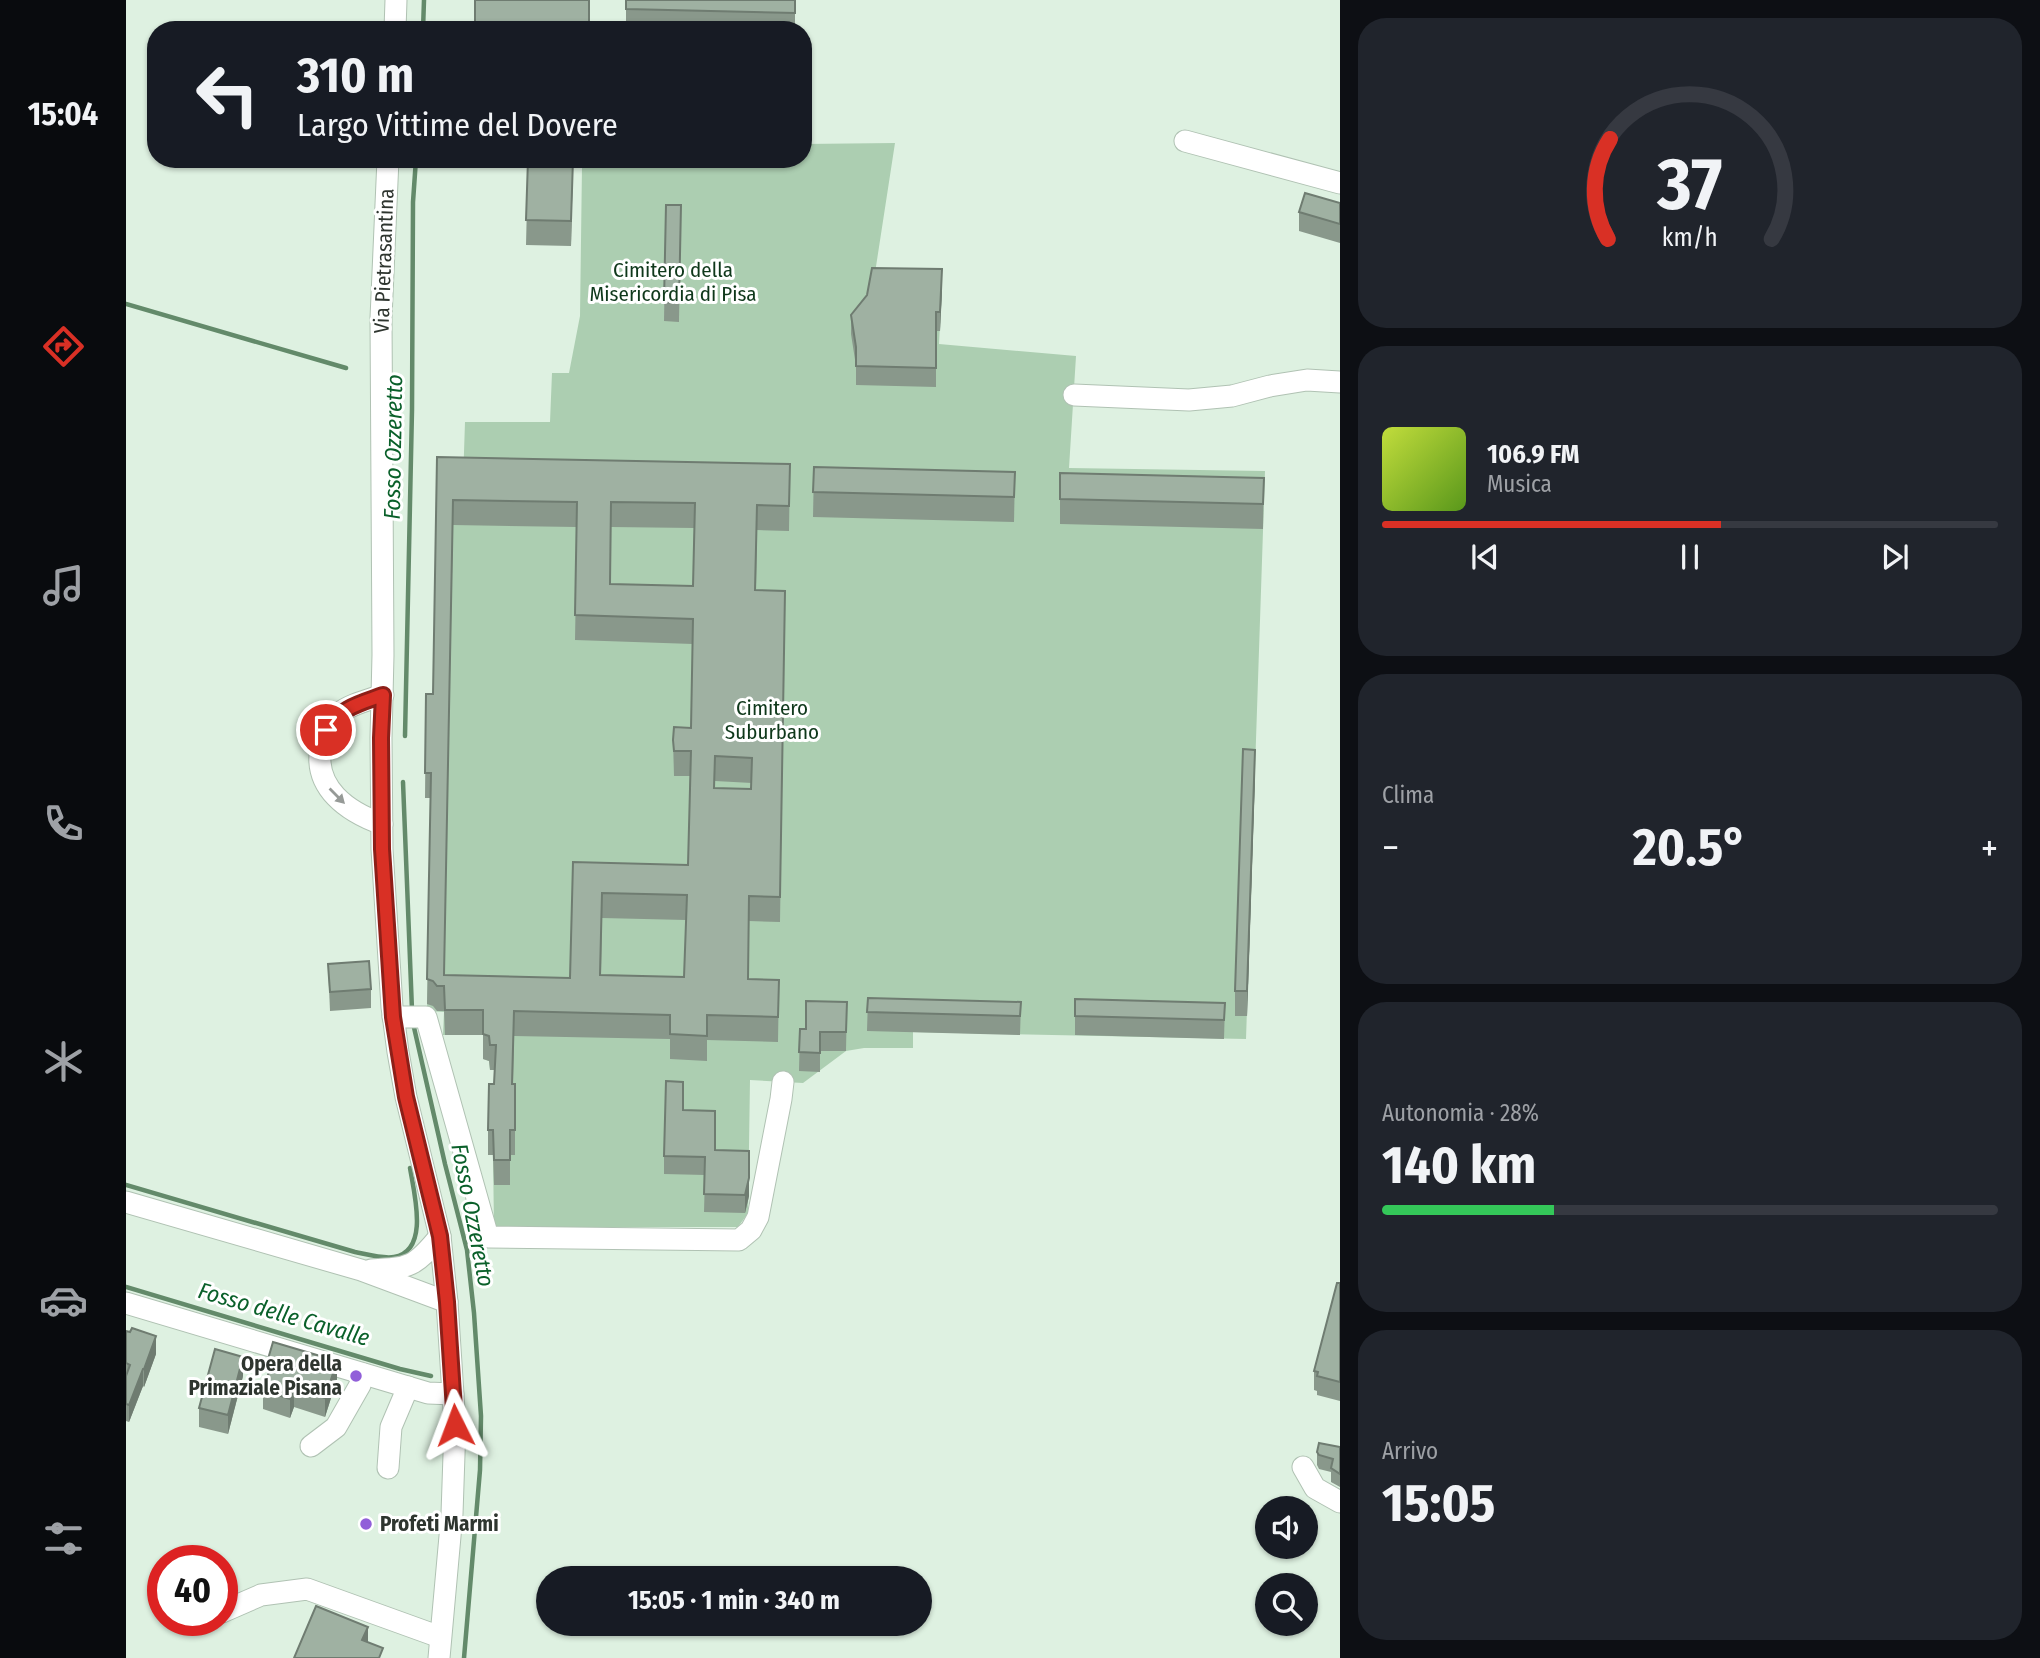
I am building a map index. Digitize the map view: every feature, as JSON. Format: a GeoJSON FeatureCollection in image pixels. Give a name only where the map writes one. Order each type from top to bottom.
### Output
{"type":"FeatureCollection","features":[{"type":"Feature","properties":{"kind":"street"},"geometry":{"type":"LineString","coordinates":[[396,0],[396,21]]}},
{"type":"Feature","properties":{"kind":"street"},"geometry":{"type":"LineString","coordinates":[[1185,141],[1340,183]]}},
{"type":"Feature","properties":{"kind":"street","name":"Via Pietrasantina"},"geometry":{"type":"LineString","coordinates":[[387,168],[381,330],[384,884],[406,1097],[440,1236],[447,1302],[455,1425],[452,1514],[439,1647]]}},
{"type":"Feature","properties":{"kind":"street"},"geometry":{"type":"LineString","coordinates":[[1074,395],[1189,400],[1232,396],[1307,380],[1340,382]]}},
{"type":"Feature","properties":{"kind":"street"},"geometry":{"type":"LineString","coordinates":[[382,824],[358,815],[332,794],[322,777],[320,754],[326,730],[338,713],[383,695]]}},
{"type":"Feature","properties":{"kind":"street"},"geometry":{"type":"LineString","coordinates":[[398,1017],[426,1017],[488,1237],[739,1240],[751,1230],[758,1217],[783,1082]]}},
{"type":"Feature","properties":{"kind":"street"},"geometry":{"type":"LineString","coordinates":[[126,1202],[361,1270],[447,1302]]}},
{"type":"Feature","properties":{"kind":"street"},"geometry":{"type":"LineString","coordinates":[[361,1270],[403,1268],[424,1256],[440,1236]]}},
{"type":"Feature","properties":{"kind":"street"},"geometry":{"type":"LineString","coordinates":[[126,1303],[428,1393],[453,1394]]}},
{"type":"Feature","properties":{"kind":"street"},"geometry":{"type":"LineString","coordinates":[[311,1446],[336,1427],[360,1385],[363,1374]]}},
{"type":"Feature","properties":{"kind":"street"},"geometry":{"type":"LineString","coordinates":[[388,1468],[391,1427],[408,1387]]}},
{"type":"Feature","properties":{"kind":"street"},"geometry":{"type":"LineString","coordinates":[[1303,1467],[1315,1488],[1340,1502]]}},
{"type":"Feature","properties":{"kind":"street"},"geometry":{"type":"LineString","coordinates":[[238,1605],[261,1595],[307,1589],[439,1647]]}},
{"type":"Feature","properties":{"kind":"green space","name":"Cimitero Suburbano"},"geometry":{"type":"Polygon","coordinates":[[[895,143],[873,286],[942,287],[939,344],[1076,356],[1069,468],[1265,471],[1246,1039],[913,1032],[913,1048],[864,1048],[846,1051],[803,1083],[750,1080],[748,1213],[738,1227],[494,1227],[493,1155],[488,1155],[488,1130],[494,1109],[496,1070],[490,1070],[489,1061],[483,1059],[483,1035],[443,1035],[444,1012],[427,1011],[436,524],[463,482],[465,422],[550,422],[552,373],[569,373],[580,316],[582,168],[812,168],[812,144],[895,143]]]}},
{"type":"Feature","properties":{"kind":"building"},"geometry":{"type":"Polygon","coordinates":[[[475,0],[589,0],[589,21],[475,21],[475,0]]]}},
{"type":"Feature","properties":{"kind":"building"},"geometry":{"type":"Polygon","coordinates":[[[626,0],[795,0],[795,13],[626,9],[626,0]]]}},
{"type":"Feature","properties":{"kind":"building"},"geometry":{"type":"Polygon","coordinates":[[[528,168],[573,168],[571,221],[526,220],[528,168]]]}},
{"type":"Feature","properties":{"kind":"building"},"geometry":{"type":"Polygon","coordinates":[[[1305,193],[1340,203],[1340,224],[1299,212],[1305,193]]]}},
{"type":"Feature","properties":{"kind":"building"},"geometry":{"type":"Polygon","coordinates":[[[666,205],[681,205],[679,303],[664,302],[666,205]]]}},
{"type":"Feature","properties":{"kind":"building"},"geometry":{"type":"Polygon","coordinates":[[[872,268],[942,269],[940,312],[936,312],[936,368],[856,366],[851,315],[867,295],[872,268]]]}},
{"type":"Feature","properties":{"kind":"building"},"geometry":{"type":"Polygon","coordinates":[[[437,457],[790,464],[789,506],[757,505],[755,590],[785,591],[780,897],[749,896],[748,979],[779,980],[778,1017],[707,1015],[707,1036],[670,1034],[670,1015],[514,1011],[512,1084],[515,1084],[515,1130],[510,1130],[510,1160],[494,1160],[493,1130],[488,1130],[489,1084],[494,1084],[496,1045],[490,1045],[489,1036],[483,1034],[483,1010],[445,1010],[444,986],[437,986],[427,979],[431,773],[425,773],[426,694],[433,694],[437,457]],[[453,500],[444,975],[570,978],[573,862],[688,865],[691,751],[674,751],[673,740],[674,727],[691,728],[693,619],[575,615],[577,502],[453,500]],[[611,502],[610,584],[693,586],[695,503],[611,502]],[[715,756],[714,788],[751,789],[752,758],[715,756]],[[602,893],[600,975],[684,977],[687,895],[602,893]]]}},
{"type":"Feature","properties":{"kind":"building"},"geometry":{"type":"Polygon","coordinates":[[[814,467],[1015,472],[1014,497],[813,492],[814,467]]]}},
{"type":"Feature","properties":{"kind":"building"},"geometry":{"type":"Polygon","coordinates":[[[1060,473],[1264,478],[1263,504],[1060,499],[1060,473]]]}},
{"type":"Feature","properties":{"kind":"building"},"geometry":{"type":"Polygon","coordinates":[[[1243,749],[1255,750],[1247,991],[1235,991],[1243,749]]]}},
{"type":"Feature","properties":{"kind":"building"},"geometry":{"type":"Polygon","coordinates":[[[369,961],[371,989],[330,992],[328,964],[369,961]]]}},
{"type":"Feature","properties":{"kind":"building"},"geometry":{"type":"Polygon","coordinates":[[[868,998],[1021,1002],[1020,1016],[867,1012],[868,998]]]}},
{"type":"Feature","properties":{"kind":"building"},"geometry":{"type":"Polygon","coordinates":[[[1075,999],[1225,1003],[1224,1020],[1075,1016],[1075,999]]]}},
{"type":"Feature","properties":{"kind":"building"},"geometry":{"type":"Polygon","coordinates":[[[806,1001],[847,1002],[846,1032],[820,1032],[820,1053],[799,1052],[800,1029],[806,1029],[806,1001]]]}},
{"type":"Feature","properties":{"kind":"building"},"geometry":{"type":"Polygon","coordinates":[[[666,1081],[683,1082],[683,1110],[715,1111],[715,1150],[749,1151],[749,1178],[745,1195],[704,1194],[705,1157],[664,1156],[666,1081]]]}},
{"type":"Feature","properties":{"kind":"building"},"geometry":{"type":"Polygon","coordinates":[[[1337,1283],[1340,1283],[1340,1382],[1317,1376],[1318,1372],[1314,1371],[1337,1283]]]}},
{"type":"Feature","properties":{"kind":"building"},"geometry":{"type":"Polygon","coordinates":[[[132,1328],[156,1336],[129,1405],[126,1404],[126,1376],[130,1365],[126,1363],[126,1331],[130,1332],[132,1328]]]}},
{"type":"Feature","properties":{"kind":"building"},"geometry":{"type":"Polygon","coordinates":[[[273,1342],[337,1361],[325,1398],[294,1388],[290,1399],[263,1390],[273,1360],[268,1359],[273,1342]]]}},
{"type":"Feature","properties":{"kind":"building"},"geometry":{"type":"Polygon","coordinates":[[[215,1349],[243,1357],[228,1415],[199,1408],[215,1349]]]}},
{"type":"Feature","properties":{"kind":"building"},"geometry":{"type":"Polygon","coordinates":[[[1319,1443],[1340,1447],[1340,1474],[1331,1468],[1333,1459],[1319,1455],[1319,1443]]]}},
{"type":"Feature","properties":{"kind":"building"},"geometry":{"type":"Polygon","coordinates":[[[316,1606],[368,1627],[362,1640],[383,1648],[379,1658],[294,1658],[316,1606]]]}},
{"type":"Feature","properties":{"kind":"waterway","name":"Fosso Ozzeretto"},"geometry":{"type":"LineString","coordinates":[[423,21],[424,0]]}},
{"type":"Feature","properties":{"kind":"waterway","name":"Fosso Ozzeretto"},"geometry":{"type":"LineString","coordinates":[[405,736],[415,168]]}},
{"type":"Feature","properties":{"kind":"waterway"},"geometry":{"type":"LineString","coordinates":[[126,304],[346,368]]}},
{"type":"Feature","properties":{"kind":"waterway","name":"Fosso Ozzeretto"},"geometry":{"type":"LineString","coordinates":[[403,782],[412,1010]]}},
{"type":"Feature","properties":{"kind":"waterway","name":"Fosso Ozzeretto"},"geometry":{"type":"LineString","coordinates":[[413,1023],[467,1250],[474,1313],[481,1416],[480,1470],[464,1658]]}},
{"type":"Feature","properties":{"kind":"waterway"},"geometry":{"type":"LineString","coordinates":[[126,1185],[355,1252],[394,1257],[405,1252],[416,1233],[416,1206],[410,1168]]}},
{"type":"Feature","properties":{"kind":"waterway","name":"Fosso delle Cavalle"},"geometry":{"type":"LineString","coordinates":[[126,1287],[431,1376]]}},
{"type":"Feature","properties":{"kind":"place","name":"Opera della Primaziale Pisana"},"geometry":{"type":"Point","coordinates":[356,1376]}},
{"type":"Feature","properties":{"kind":"place","name":"Profeti Marmi"},"geometry":{"type":"Point","coordinates":[366,1524]}},
{"type":"Feature","properties":{"kind":"route"},"geometry":{"type":"LineString","coordinates":[[326,730],[338,713],[383,695],[382,849],[393,1017],[406,1097],[440,1236],[455,1425]]}},
{"type":"Feature","properties":{"kind":"park label","name":"Cimitero della Misericordia di Pisa"},"geometry":{"type":"Point","coordinates":[673,282]}}]}
